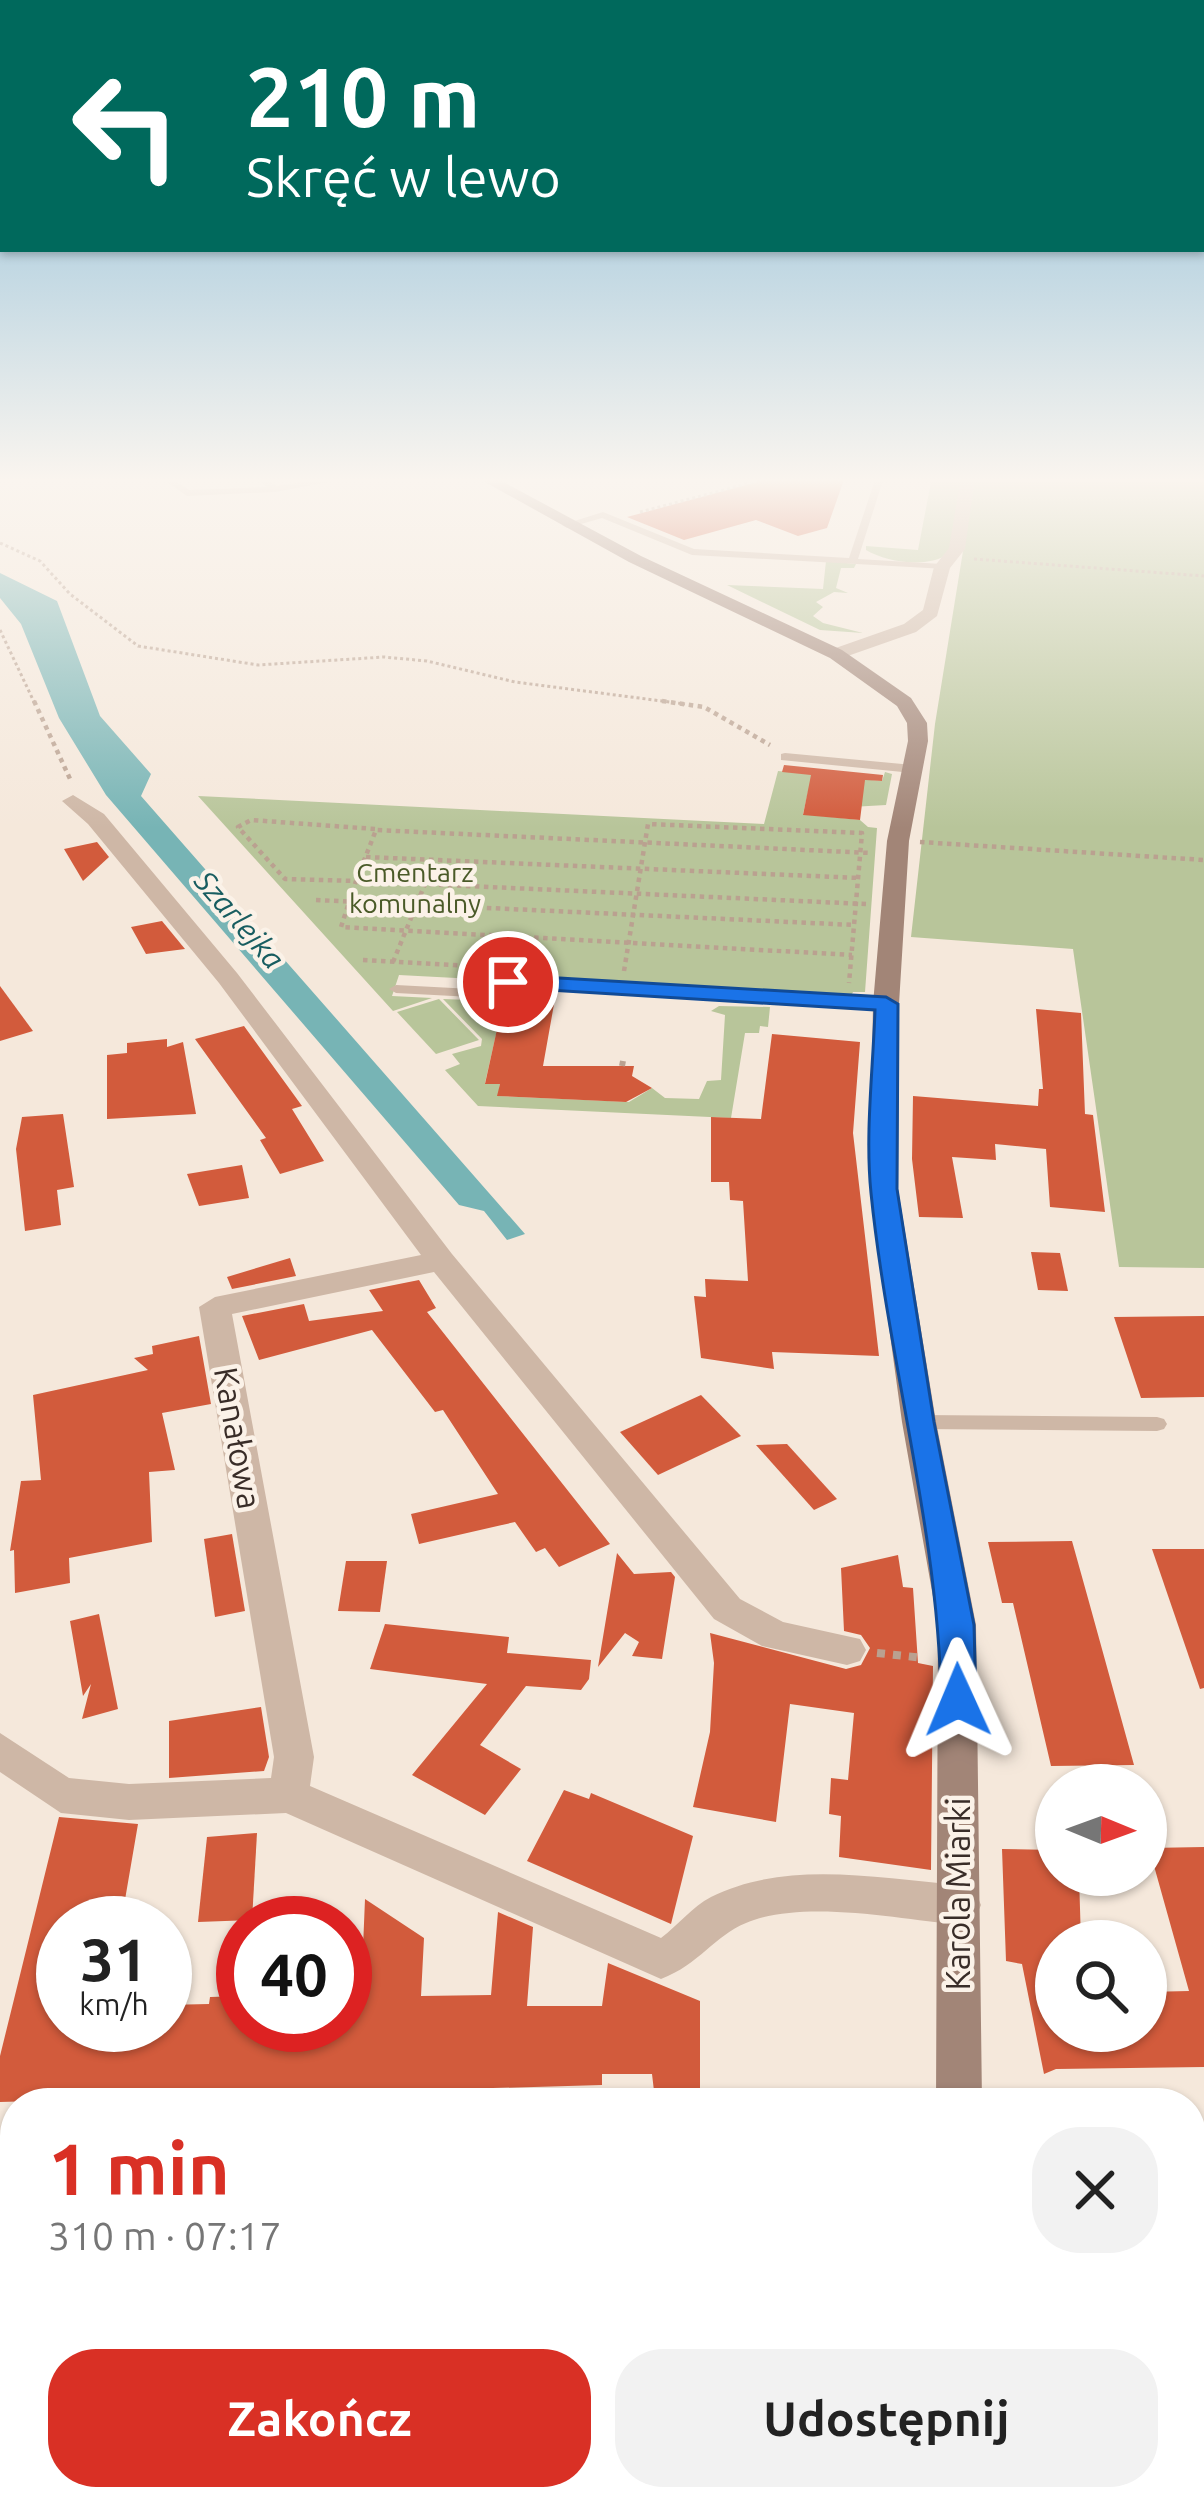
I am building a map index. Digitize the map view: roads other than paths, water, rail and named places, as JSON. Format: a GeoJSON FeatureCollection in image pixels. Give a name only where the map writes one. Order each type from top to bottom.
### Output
{"type":"FeatureCollection","features":[{"type":"Feature","properties":{"kind":"street","name":"Karola Miarki"},"geometry":{"type":"LineString","coordinates":[[711,594],[836,654],[912,712],[920,732],[898,841],[886,1004],[884,1189],[919,1422],[957,1625],[959,2088]]}},
{"type":"Feature","properties":{"kind":"street"},"geometry":{"type":"LineString","coordinates":[[836,654],[926,619],[938,594]]}},
{"type":"Feature","properties":{"kind":"street"},"geometry":{"type":"LineString","coordinates":[[73,801],[96,819],[228,978],[441,1261],[727,1609],[775,1635],[847,1651]]}},
{"type":"Feature","properties":{"kind":"street","name":"Kanałowa"},"geometry":{"type":"LineString","coordinates":[[289,1796],[294,1757],[215,1307],[441,1261]]}},
{"type":"Feature","properties":{"kind":"street"},"geometry":{"type":"LineString","coordinates":[[0,1750],[61,1795],[129,1802],[289,1796],[661,1959],[678,1954],[701,1927],[731,1908],[775,1899],[857,1894],[960,1905]]}},
{"type":"Feature","properties":{"kind":"lane"},"geometry":{"type":"LineString","coordinates":[[784,757],[913,769]]}},
{"type":"Feature","properties":{"kind":"lane"},"geometry":{"type":"LineString","coordinates":[[396,989],[472,993],[508,982],[581,990],[886,1004]]}},
{"type":"Feature","properties":{"kind":"lane"},"geometry":{"type":"LineString","coordinates":[[919,1422],[1156,1424]]}},
{"type":"Feature","properties":{"kind":"water","name":"Szarlejka"},"geometry":{"type":"Polygon","coordinates":[[[0,594],[43,594],[57,601],[100,716],[151,774],[141,796],[525,1234],[507,1240],[484,1211],[459,1205],[106,795],[59,718],[21,624],[0,594]]]}},
{"type":"Feature","properties":{"kind":"park label","name":"Cmentarz komunalny"},"geometry":{"type":"Point","coordinates":[415,888]}}]}
